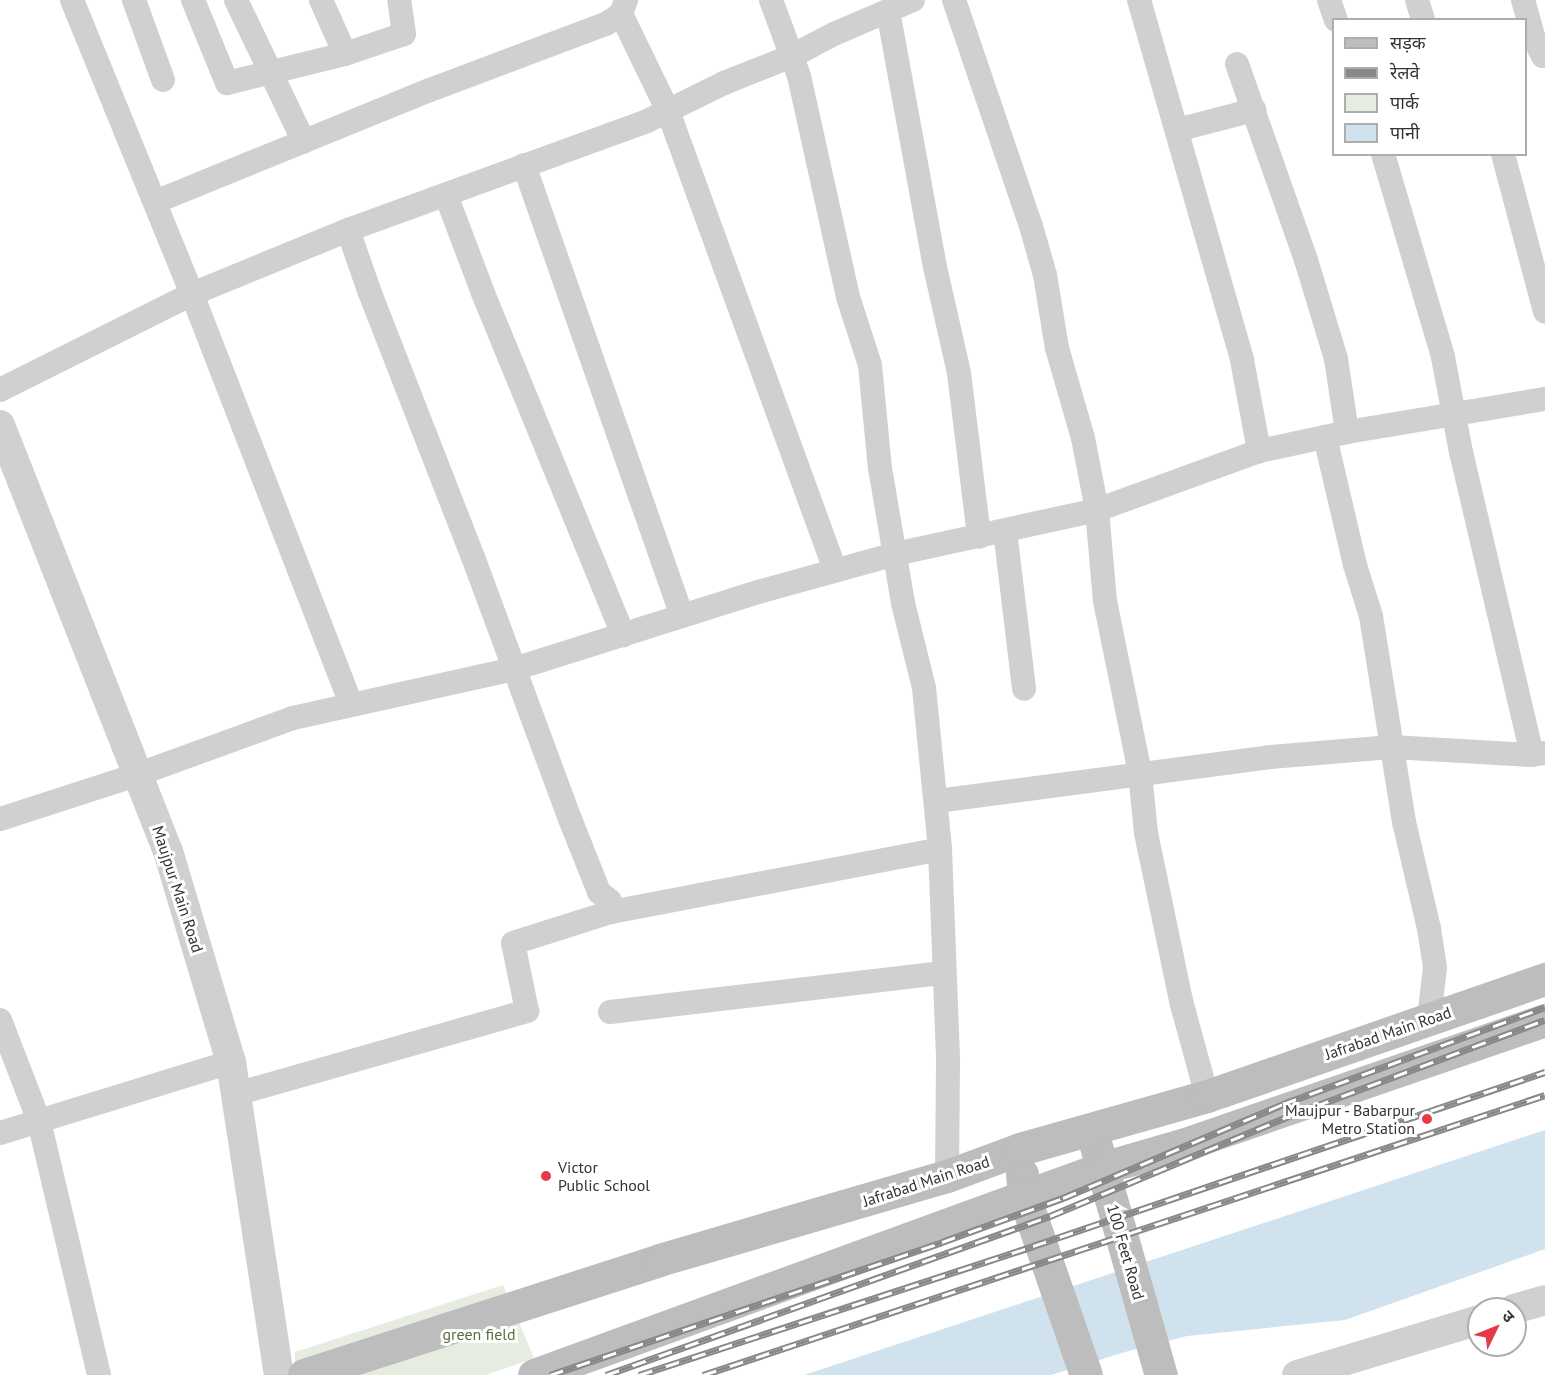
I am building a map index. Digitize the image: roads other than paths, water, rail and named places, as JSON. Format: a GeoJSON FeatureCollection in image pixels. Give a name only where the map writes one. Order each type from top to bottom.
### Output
{"type":"FeatureCollection","features":[{"type":"Feature","properties":{"kind":"main road","name":"Jafrabad Main Road"},"geometry":{"type":"LineString","coordinates":[[304,1375],[659,1260],[947,1176],[1020,1149],[1207,1096],[1545,979]]}},
{"type":"Feature","properties":{"kind":"main road"},"geometry":{"type":"LineString","coordinates":[[534,1375],[1102,1168],[1185,1144],[1545,1020]]}},
{"type":"Feature","properties":{"kind":"main road","name":"100 Feet Road"},"geometry":{"type":"LineString","coordinates":[[1091,1130],[1161,1375]]}},
{"type":"Feature","properties":{"kind":"main road"},"geometry":{"type":"LineString","coordinates":[[1020,1149],[1024,1196],[1086,1375]]}},
{"type":"Feature","properties":{"kind":"street"},"geometry":{"type":"LineString","coordinates":[[134,0],[163,80]]}},
{"type":"Feature","properties":{"kind":"street"},"geometry":{"type":"LineString","coordinates":[[193,0],[227,83],[272,74],[345,54],[404,34],[399,0]]}},
{"type":"Feature","properties":{"kind":"street"},"geometry":{"type":"LineString","coordinates":[[236,0],[304,142]]}},
{"type":"Feature","properties":{"kind":"street"},"geometry":{"type":"LineString","coordinates":[[321,0],[345,54]]}},
{"type":"Feature","properties":{"kind":"street"},"geometry":{"type":"LineString","coordinates":[[771,0],[792,56],[818,150],[827,207],[848,297],[870,365],[880,468],[903,603],[924,688],[940,849],[948,1062],[947,1176]]}},
{"type":"Feature","properties":{"kind":"street"},"geometry":{"type":"LineString","coordinates":[[0,390],[192,294],[348,230],[582,146],[668,111],[724,83],[792,56],[834,34],[913,0]]}},
{"type":"Feature","properties":{"kind":"street"},"geometry":{"type":"LineString","coordinates":[[954,0],[1028,215],[1045,275],[1057,348],[1083,438],[1097,510],[1105,601],[1140,773],[1146,833],[1180,1001],[1207,1096]]}},
{"type":"Feature","properties":{"kind":"street"},"geometry":{"type":"LineString","coordinates":[[1139,0],[1242,360],[1259,451]]}},
{"type":"Feature","properties":{"kind":"street"},"geometry":{"type":"LineString","coordinates":[[1329,0],[1335,18]]}},
{"type":"Feature","properties":{"kind":"street"},"geometry":{"type":"LineString","coordinates":[[1417,0],[1422,18]]}},
{"type":"Feature","properties":{"kind":"street"},"geometry":{"type":"LineString","coordinates":[[1523,0],[1534,39],[1544,56]]}},
{"type":"Feature","properties":{"kind":"street"},"geometry":{"type":"LineString","coordinates":[[77,2],[351,704]]}},
{"type":"Feature","properties":{"kind":"street"},"geometry":{"type":"LineString","coordinates":[[154,202],[430,90],[606,24],[623,7],[668,111],[835,571]]}},
{"type":"Feature","properties":{"kind":"street"},"geometry":{"type":"LineString","coordinates":[[888,11],[933,256],[959,373],[979,537]]}},
{"type":"Feature","properties":{"kind":"street"},"geometry":{"type":"LineString","coordinates":[[1237,64],[1306,260],[1336,359],[1336,435],[1355,566],[1371,616],[1404,822],[1429,929],[1435,967],[1429,1019]]}},
{"type":"Feature","properties":{"kind":"street"},"geometry":{"type":"LineString","coordinates":[[1177,130],[1254,110]]}},
{"type":"Feature","properties":{"kind":"street"},"geometry":{"type":"LineString","coordinates":[[937,801],[1270,757],[1392,747],[1538,754],[1454,414],[1443,357],[1384,156]]}},
{"type":"Feature","properties":{"kind":"street"},"geometry":{"type":"LineString","coordinates":[[1504,156],[1545,312]]}},
{"type":"Feature","properties":{"kind":"street"},"geometry":{"type":"LineString","coordinates":[[524,165],[682,616]]}},
{"type":"Feature","properties":{"kind":"street"},"geometry":{"type":"LineString","coordinates":[[446,195],[483,293],[623,634]]}},
{"type":"Feature","properties":{"kind":"street"},"geometry":{"type":"LineString","coordinates":[[348,230],[595,881],[603,898],[610,902],[610,912]]}},
{"type":"Feature","properties":{"kind":"street"},"geometry":{"type":"LineString","coordinates":[[0,819],[138,774],[293,718],[514,669],[682,616],[895,554],[1097,510],[1172,480],[1259,451],[1336,435],[1545,399]]}},
{"type":"Feature","properties":{"kind":"street","name":"Maujpur Main Road"},"geometry":{"type":"LineString","coordinates":[[0,425],[168,851],[231,1062],[279,1375]]}},
{"type":"Feature","properties":{"kind":"street"},"geometry":{"type":"LineString","coordinates":[[1005,531],[1024,689]]}},
{"type":"Feature","properties":{"kind":"street"},"geometry":{"type":"LineString","coordinates":[[236,1094],[527,1011],[513,943],[610,912],[940,849]]}},
{"type":"Feature","properties":{"kind":"street"},"geometry":{"type":"LineString","coordinates":[[610,1012],[944,974]]}},
{"type":"Feature","properties":{"kind":"street"},"geometry":{"type":"LineString","coordinates":[[0,1020],[39,1122],[99,1375]]}},
{"type":"Feature","properties":{"kind":"street"},"geometry":{"type":"LineString","coordinates":[[0,1133],[231,1062]]}},
{"type":"Feature","properties":{"kind":"street"},"geometry":{"type":"LineString","coordinates":[[1527,1305],[1545,1300]]}},
{"type":"Feature","properties":{"kind":"street"},"geometry":{"type":"LineString","coordinates":[[1297,1375],[1467,1324]]}},
{"type":"Feature","properties":{"kind":"water"},"geometry":{"type":"Polygon","coordinates":[[[1545,1130],[1545,1249],[1345,1320],[1187,1336],[1051,1375],[804,1375],[1545,1130]]]}},
{"type":"Feature","properties":{"kind":"railway"},"geometry":{"type":"LineString","coordinates":[[550,1375],[942,1242],[1063,1198],[1283,1104],[1545,1007]]}},
{"type":"Feature","properties":{"kind":"railway"},"geometry":{"type":"LineString","coordinates":[[606,1375],[1050,1216],[1289,1116],[1545,1020]]}},
{"type":"Feature","properties":{"kind":"railway"},"geometry":{"type":"LineString","coordinates":[[639,1375],[1033,1246],[1545,1072]]}},
{"type":"Feature","properties":{"kind":"railway"},"geometry":{"type":"LineString","coordinates":[[703,1375],[1545,1095]]}},
{"type":"Feature","properties":{"kind":"place","name":"Maujpur - Babarpur Metro Station"},"geometry":{"type":"Point","coordinates":[1427,1119]}},
{"type":"Feature","properties":{"kind":"place","name":"Victor Public School"},"geometry":{"type":"Point","coordinates":[546,1176]}},
{"type":"Feature","properties":{"kind":"park label","name":"green field"},"geometry":{"type":"Point","coordinates":[479,1334]}}]}
